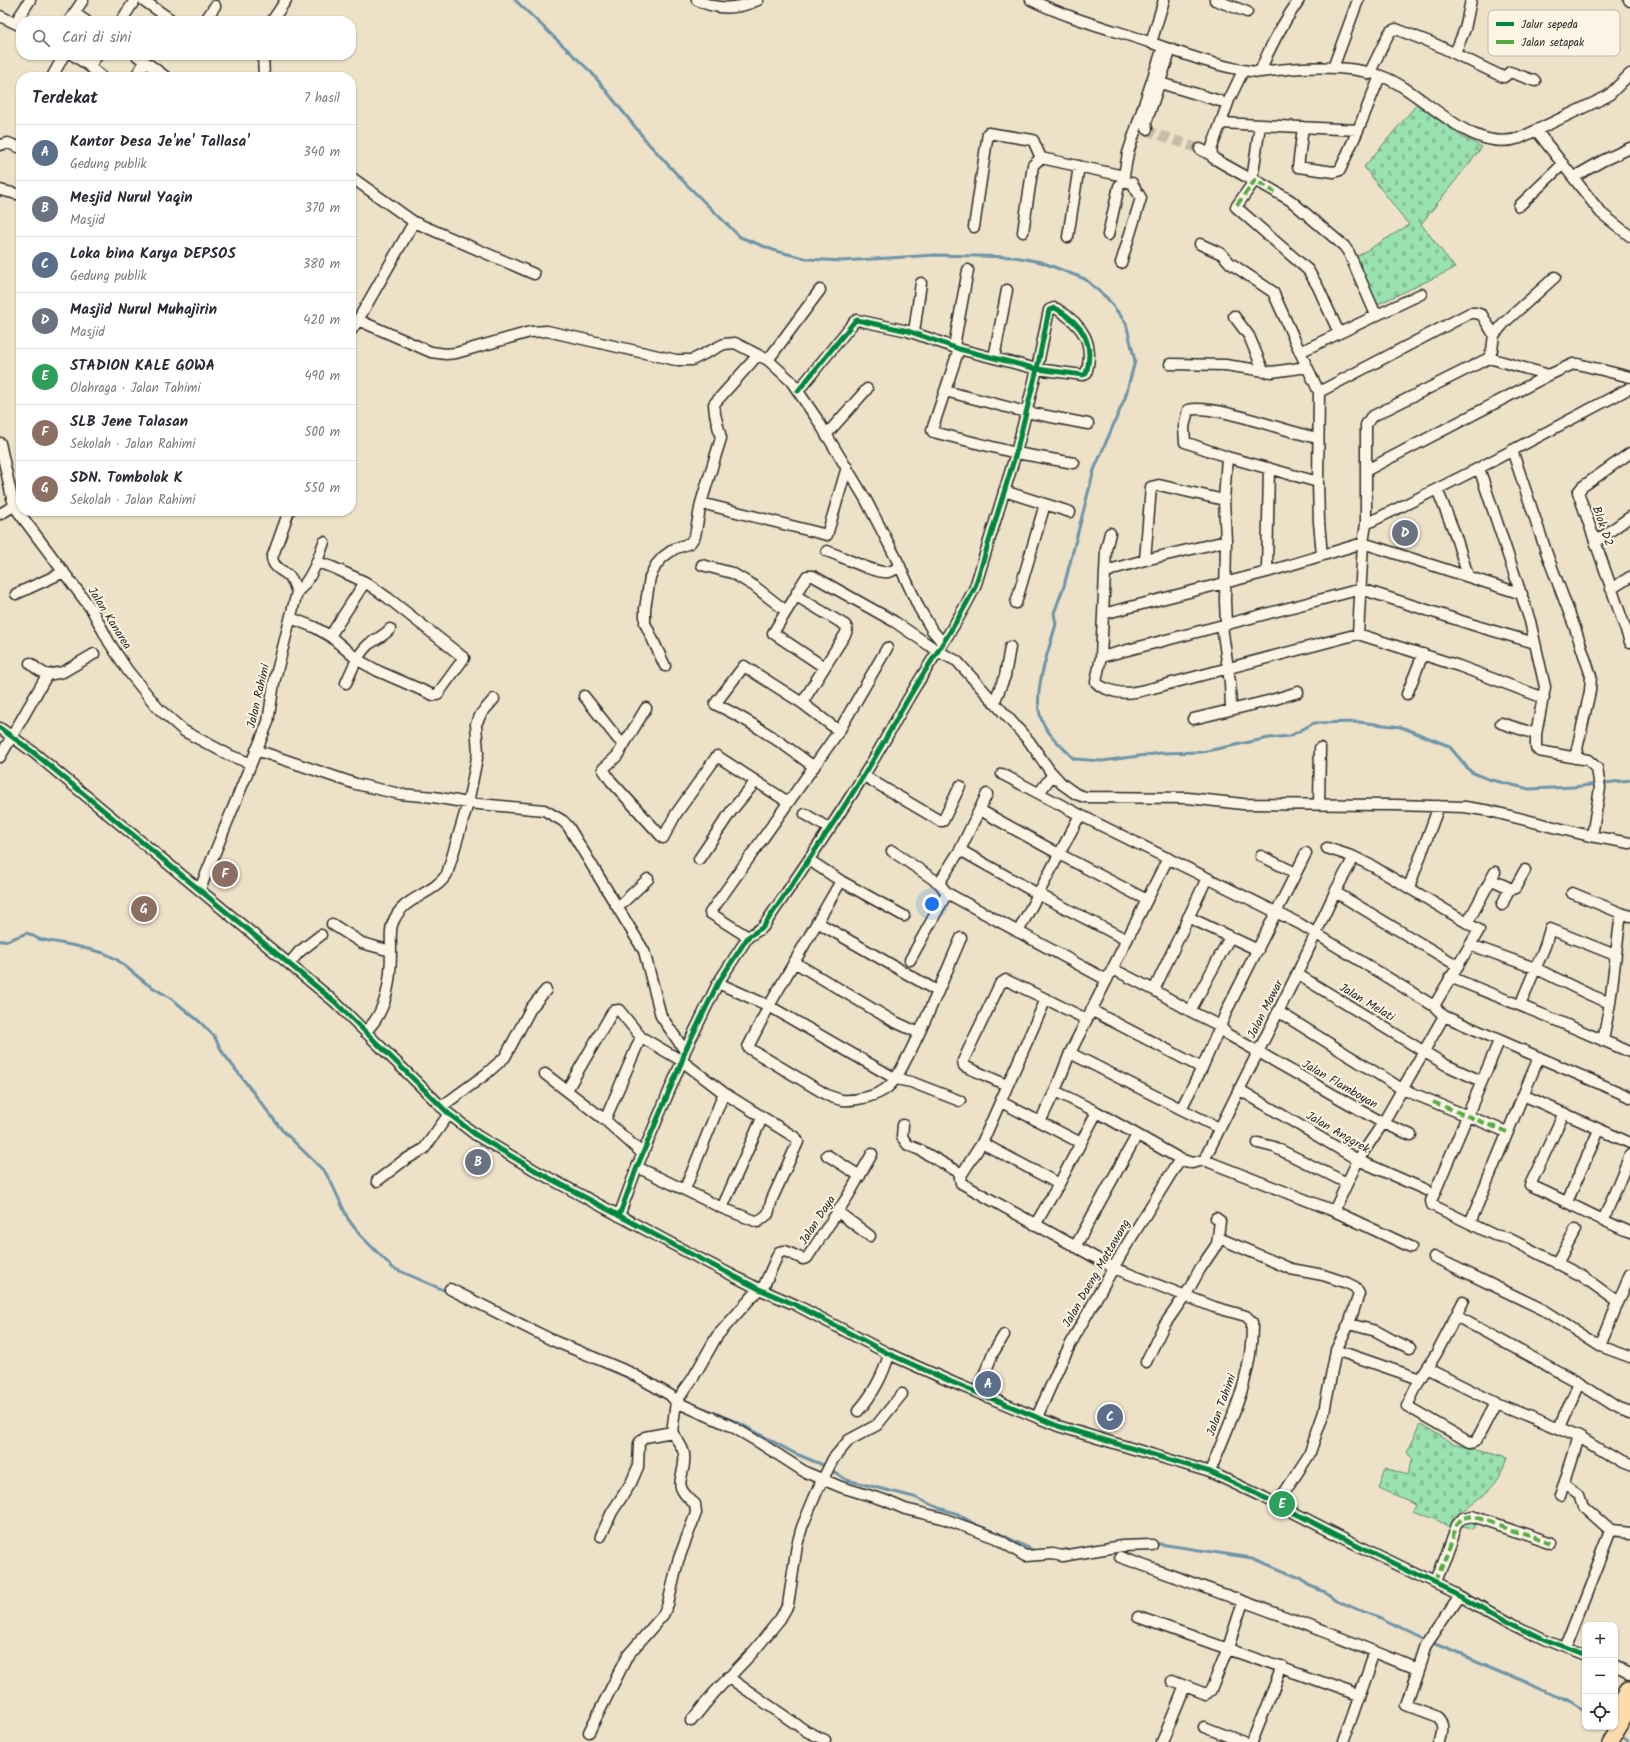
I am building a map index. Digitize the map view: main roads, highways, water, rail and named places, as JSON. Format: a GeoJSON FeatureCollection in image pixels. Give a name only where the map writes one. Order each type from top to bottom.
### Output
{"type":"FeatureCollection","features":[{"type":"Feature","properties":{"kind":"highway"},"geometry":{"type":"LineString","coordinates":[[1618,1708],[1630,1690]]}},
{"type":"Feature","properties":{"kind":"highway"},"geometry":{"type":"LineString","coordinates":[[1597,1742],[1610,1732],[1630,1707]]}},
{"type":"Feature","properties":{"kind":"waterway"},"geometry":{"type":"LineString","coordinates":[[515,0],[592,73],[648,143],[686,184],[740,237],[776,251],[808,259],[842,261],[935,255],[1015,257],[1041,262],[1085,279],[1107,298],[1126,323],[1135,361],[1125,398],[1094,470],[1064,586],[1054,613],[1056,624],[1042,671],[1040,684],[1039,708],[1043,724],[1055,740],[1074,759],[1102,761],[1161,753],[1202,752],[1269,738],[1290,736],[1314,723],[1359,722],[1401,727],[1449,746],[1471,772],[1488,779],[1529,789],[1573,787],[1630,780]]}},
{"type":"Feature","properties":{"kind":"waterway"},"geometry":{"type":"LineString","coordinates":[[0,941],[9,940],[27,933],[39,939],[104,953],[116,959],[147,984],[172,999],[200,1022],[214,1036],[223,1053],[282,1130],[325,1172],[348,1219],[360,1235],[393,1268],[448,1292]]}},
{"type":"Feature","properties":{"kind":"waterway"},"geometry":{"type":"LineString","coordinates":[[614,1371],[639,1383]]}},
{"type":"Feature","properties":{"kind":"waterway"},"geometry":{"type":"LineString","coordinates":[[693,1404],[741,1424],[794,1453],[823,1465],[847,1480],[914,1497],[939,1508],[958,1514],[976,1525],[998,1533],[1035,1551]]}},
{"type":"Feature","properties":{"kind":"waterway"},"geometry":{"type":"LineString","coordinates":[[1153,1543],[1252,1558],[1300,1578],[1308,1585],[1325,1592],[1336,1600],[1381,1618],[1428,1641],[1528,1683],[1582,1710]]}},
{"type":"Feature","properties":{"kind":"waterway"},"geometry":{"type":"LineString","coordinates":[[1058,1551],[1082,1548]]}},
{"type":"Feature","properties":{"kind":"waterway"},"geometry":{"type":"LineString","coordinates":[[1619,1736],[1626,1742]]}},
{"type":"Feature","properties":{"kind":"tunnel"},"geometry":{"type":"LineString","coordinates":[[1147,129],[1148,131],[1200,149]]}},
{"type":"Feature","properties":{"kind":"place","name":"Masjid Nurul Muhajirin"},"geometry":{"type":"Point","coordinates":[1405,533]}},
{"type":"Feature","properties":{"kind":"place","name":"SLB Jene Talasan"},"geometry":{"type":"Point","coordinates":[225,874]}},
{"type":"Feature","properties":{"kind":"place","name":"SDN. Tombolok K"},"geometry":{"type":"Point","coordinates":[144,909]}},
{"type":"Feature","properties":{"kind":"place","name":"Mesjid Nurul Yaqin"},"geometry":{"type":"Point","coordinates":[478,1162]}},
{"type":"Feature","properties":{"kind":"place","name":"Kantor Desa Je'ne' Tallasa'"},"geometry":{"type":"Point","coordinates":[988,1384]}},
{"type":"Feature","properties":{"kind":"place","name":"Loka bina Karya DEPSOS"},"geometry":{"type":"Point","coordinates":[1110,1417]}},
{"type":"Feature","properties":{"kind":"place","name":"STADION KALE GOWA"},"geometry":{"type":"Point","coordinates":[1282,1504]}}]}
